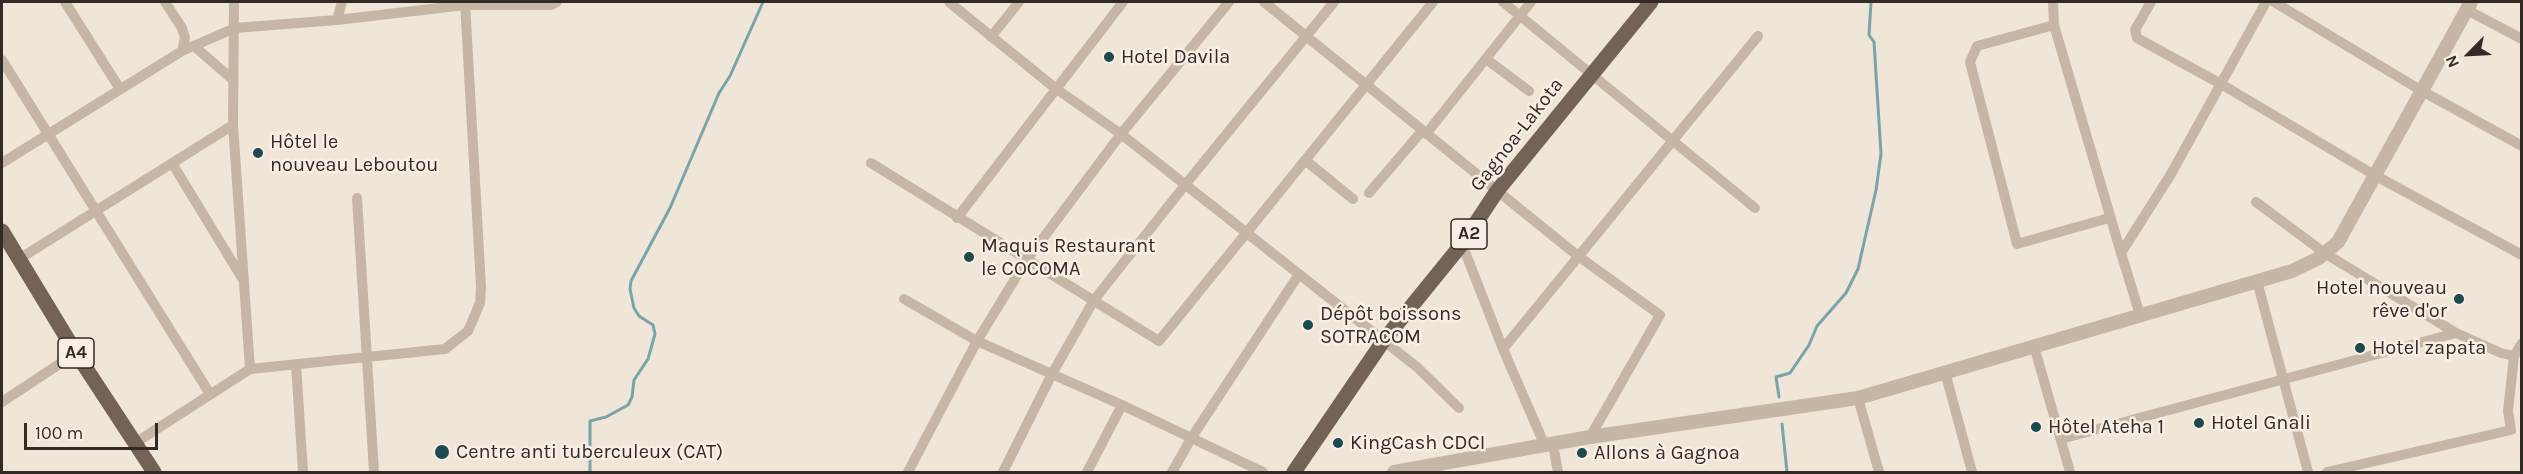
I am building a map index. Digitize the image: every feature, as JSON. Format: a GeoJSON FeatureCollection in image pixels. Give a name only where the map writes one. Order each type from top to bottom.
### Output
{"type":"FeatureCollection","features":[{"type":"Feature","properties":{"kind":"main road","name":"Gagnoa-Lakota"},"geometry":{"type":"LineString","coordinates":[[1294,472],[1384,340],[1462,244],[1497,191],[1651,2]]}},
{"type":"Feature","properties":{"kind":"main road","name":"A4"},"geometry":{"type":"LineString","coordinates":[[2,231],[76,353],[154,472]]}},
{"type":"Feature","properties":{"kind":"street"},"geometry":{"type":"LineString","coordinates":[[65,2],[120,89]]}},
{"type":"Feature","properties":{"kind":"street"},"geometry":{"type":"LineString","coordinates":[[165,2],[182,28],[185,38],[182,51]]}},
{"type":"Feature","properties":{"kind":"street"},"geometry":{"type":"LineString","coordinates":[[234,2],[233,124],[250,369]]}},
{"type":"Feature","properties":{"kind":"street"},"geometry":{"type":"LineString","coordinates":[[337,20],[342,2]]}},
{"type":"Feature","properties":{"kind":"street"},"geometry":{"type":"LineString","coordinates":[[2,163],[182,51],[235,28],[337,20],[465,3],[552,5],[558,2]]}},
{"type":"Feature","properties":{"kind":"street"},"geometry":{"type":"LineString","coordinates":[[950,2],[1055,88],[1121,134],[1384,340],[1417,367],[1459,408]]}},
{"type":"Feature","properties":{"kind":"street"},"geometry":{"type":"LineString","coordinates":[[991,37],[1019,2]]}},
{"type":"Feature","properties":{"kind":"street"},"geometry":{"type":"LineString","coordinates":[[957,218],[1123,2]]}},
{"type":"Feature","properties":{"kind":"street"},"geometry":{"type":"LineString","coordinates":[[908,472],[977,341],[1026,261],[1121,134],[1229,2]]}},
{"type":"Feature","properties":{"kind":"street"},"geometry":{"type":"LineString","coordinates":[[1264,2],[1578,256],[1660,315],[1590,437]]}},
{"type":"Feature","properties":{"kind":"street"},"geometry":{"type":"LineString","coordinates":[[1003,472],[1052,374],[1095,300],[1185,184],[1334,2]]}},
{"type":"Feature","properties":{"kind":"street"},"geometry":{"type":"LineString","coordinates":[[871,163],[1026,261],[1095,300],[1159,341],[1433,2]]}},
{"type":"Feature","properties":{"kind":"street"},"geometry":{"type":"LineString","coordinates":[[1503,2],[1755,208]]}},
{"type":"Feature","properties":{"kind":"street"},"geometry":{"type":"LineString","coordinates":[[1369,193],[1424,132],[1531,2]]}},
{"type":"Feature","properties":{"kind":"street"},"geometry":{"type":"LineString","coordinates":[[2053,2],[2054,25],[2109,218],[2140,315]]}},
{"type":"Feature","properties":{"kind":"street"},"geometry":{"type":"LineString","coordinates":[[2151,2],[2135,30],[2137,38],[2221,84],[2376,176],[2522,255]]}},
{"type":"Feature","properties":{"kind":"street"},"geometry":{"type":"LineString","coordinates":[[2121,253],[2170,174],[2266,2]]}},
{"type":"Feature","properties":{"kind":"street"},"geometry":{"type":"LineString","coordinates":[[2274,2],[2422,91],[2522,146]]}},
{"type":"Feature","properties":{"kind":"street"},"geometry":{"type":"LineString","coordinates":[[135,443],[250,369],[445,349],[468,331],[480,303],[481,287],[465,3]]}},
{"type":"Feature","properties":{"kind":"street"},"geometry":{"type":"LineString","coordinates":[[1394,472],[1590,437],[1858,398],[2292,270],[2326,254],[2338,242],[2469,6],[2522,39]]}},
{"type":"Feature","properties":{"kind":"street"},"geometry":{"type":"LineString","coordinates":[[2054,25],[1977,46],[1970,62],[2017,243],[2109,218]]}},
{"type":"Feature","properties":{"kind":"street"},"geometry":{"type":"LineString","coordinates":[[1503,349],[1758,36]]}},
{"type":"Feature","properties":{"kind":"street"},"geometry":{"type":"LineString","coordinates":[[194,46],[232,79]]}},
{"type":"Feature","properties":{"kind":"street"},"geometry":{"type":"LineString","coordinates":[[1485,59],[1529,92]]}},
{"type":"Feature","properties":{"kind":"street"},"geometry":{"type":"LineString","coordinates":[[2,60],[210,394]]}},
{"type":"Feature","properties":{"kind":"street"},"geometry":{"type":"LineString","coordinates":[[19,259],[233,124]]}},
{"type":"Feature","properties":{"kind":"street"},"geometry":{"type":"LineString","coordinates":[[1305,160],[1353,199]]}},
{"type":"Feature","properties":{"kind":"street"},"geometry":{"type":"LineString","coordinates":[[172,162],[244,280]]}},
{"type":"Feature","properties":{"kind":"street"},"geometry":{"type":"LineString","coordinates":[[357,198],[374,472]]}},
{"type":"Feature","properties":{"kind":"street"},"geometry":{"type":"LineString","coordinates":[[2256,202],[2326,254],[2456,333],[2501,353],[2514,356]]}},
{"type":"Feature","properties":{"kind":"street"},"geometry":{"type":"LineString","coordinates":[[1462,244],[1503,349],[1549,445],[1558,472]]}},
{"type":"Feature","properties":{"kind":"street"},"geometry":{"type":"LineString","coordinates":[[1172,472],[1191,437],[1299,274]]}},
{"type":"Feature","properties":{"kind":"street"},"geometry":{"type":"LineString","coordinates":[[2257,281],[2308,472]]}},
{"type":"Feature","properties":{"kind":"street"},"geometry":{"type":"LineString","coordinates":[[904,299],[977,341],[1122,405],[1263,472]]}},
{"type":"Feature","properties":{"kind":"street"},"geometry":{"type":"LineString","coordinates":[[2061,439],[2284,377],[2456,333]]}},
{"type":"Feature","properties":{"kind":"street"},"geometry":{"type":"LineString","coordinates":[[2327,472],[2511,430],[2508,411],[2514,356],[2522,343]]}},
{"type":"Feature","properties":{"kind":"street"},"geometry":{"type":"LineString","coordinates":[[2034,346],[2070,472]]}},
{"type":"Feature","properties":{"kind":"street"},"geometry":{"type":"LineString","coordinates":[[2,402],[76,353]]}},
{"type":"Feature","properties":{"kind":"street"},"geometry":{"type":"LineString","coordinates":[[296,364],[303,472]]}},
{"type":"Feature","properties":{"kind":"street"},"geometry":{"type":"LineString","coordinates":[[1946,372],[1972,472]]}},
{"type":"Feature","properties":{"kind":"street"},"geometry":{"type":"LineString","coordinates":[[1858,398],[1879,472]]}},
{"type":"Feature","properties":{"kind":"street"},"geometry":{"type":"LineString","coordinates":[[1086,472],[1122,405]]}},
{"type":"Feature","properties":{"kind":"waterway"},"geometry":{"type":"LineString","coordinates":[[590,472],[590,421],[606,417],[628,405],[632,397],[634,380],[648,359],[655,334],[653,325],[639,316],[634,308],[630,289],[631,281],[670,208],[719,93],[730,76],[763,2]]}},
{"type":"Feature","properties":{"kind":"waterway"},"geometry":{"type":"LineString","coordinates":[[1779,397],[1776,377],[1790,373],[1809,345],[1817,326],[1846,293],[1858,269],[1876,190],[1881,154],[1874,42],[1869,35],[1871,2]]}},
{"type":"Feature","properties":{"kind":"waterway"},"geometry":{"type":"LineString","coordinates":[[1782,424],[1787,472]]}},
{"type":"Feature","properties":{"kind":"place","name":"Hotel Davila"},"geometry":{"type":"Point","coordinates":[1109,57]}},
{"type":"Feature","properties":{"kind":"place","name":"Hôtel le nouveau Leboutou"},"geometry":{"type":"Point","coordinates":[258,153]}},
{"type":"Feature","properties":{"kind":"place","name":"Maquis Restaurant le COCOMA"},"geometry":{"type":"Point","coordinates":[969,257]}},
{"type":"Feature","properties":{"kind":"place","name":"Hotel nouveau rêve d'or"},"geometry":{"type":"Point","coordinates":[2459,299]}},
{"type":"Feature","properties":{"kind":"place","name":"Dépôt boissons SOTRACOM"},"geometry":{"type":"Point","coordinates":[1308,325]}},
{"type":"Feature","properties":{"kind":"place","name":"Hotel zapata"},"geometry":{"type":"Point","coordinates":[2360,348]}},
{"type":"Feature","properties":{"kind":"place","name":"Hotel Gnali"},"geometry":{"type":"Point","coordinates":[2199,423]}},
{"type":"Feature","properties":{"kind":"place","name":"Hôtel Ateha 1"},"geometry":{"type":"Point","coordinates":[2036,427]}},
{"type":"Feature","properties":{"kind":"place","name":"KingCash CDCI"},"geometry":{"type":"Point","coordinates":[1338,443]}},
{"type":"Feature","properties":{"kind":"place","name":"Centre anti tuberculeux (CAT)"},"geometry":{"type":"Point","coordinates":[442,452]}},
{"type":"Feature","properties":{"kind":"place","name":"Allons à Gagnoa"},"geometry":{"type":"Point","coordinates":[1582,453]}}]}
